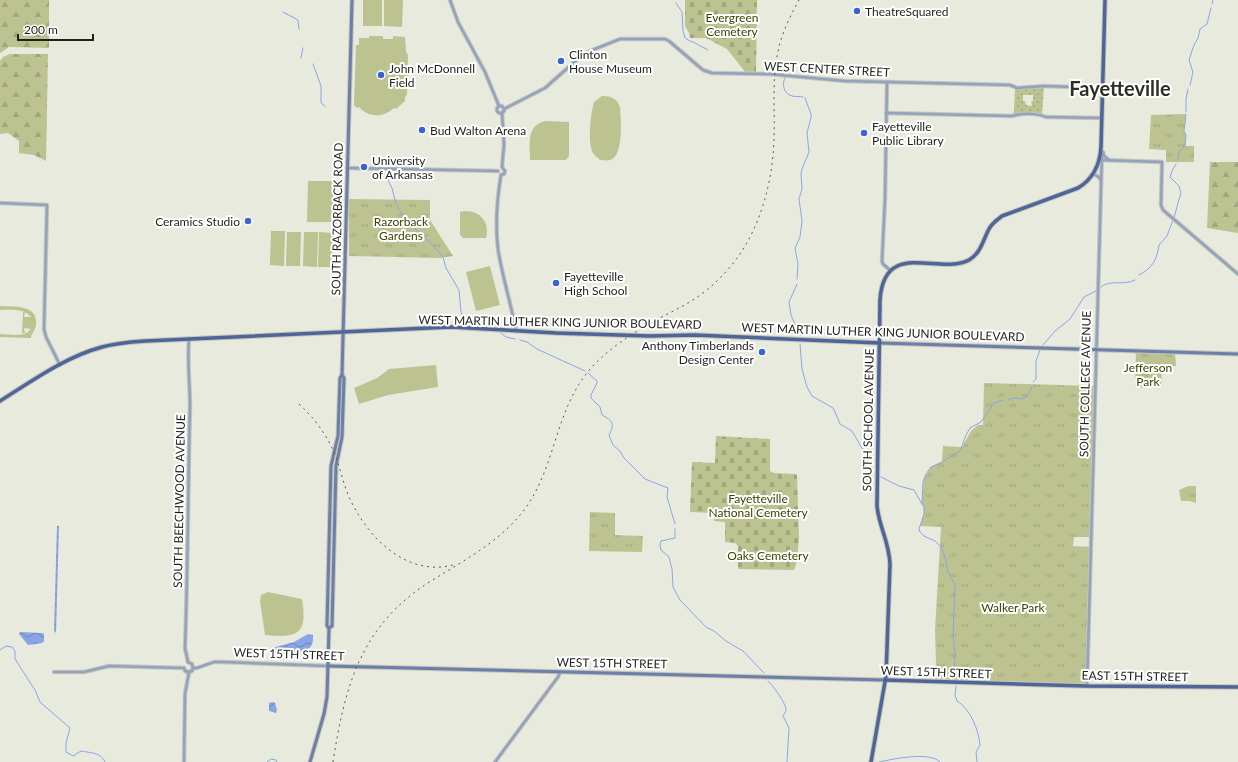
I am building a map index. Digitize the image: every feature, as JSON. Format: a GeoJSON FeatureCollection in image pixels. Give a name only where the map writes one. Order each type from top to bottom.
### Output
{"type":"FeatureCollection","features":[{"type":"Feature","properties":{"kind":"main road","name":"SOUTH RAZORBACK ROAD"},"geometry":{"type":"LineString","coordinates":[[310,762],[324,714],[327,697],[329,628],[332,626],[336,466],[343,424],[344,378],[342,375],[352,0]]}},
{"type":"Feature","properties":{"kind":"main road"},"geometry":{"type":"LineString","coordinates":[[891,271],[903,264],[954,264],[968,260],[977,252],[989,229],[997,220],[1009,213],[1078,188],[1089,180],[1100,160],[1102,147],[1105,0]]}},
{"type":"Feature","properties":{"kind":"main road","name":"SOUTH SCHOOL AVENUE"},"geometry":{"type":"LineString","coordinates":[[871,762],[885,680],[890,554],[879,519],[877,506],[882,288],[885,279],[891,271]]}},
{"type":"Feature","properties":{"kind":"main road","name":"WEST MARTIN LUTHER KING JUNIOR BOULEVARD"},"geometry":{"type":"LineString","coordinates":[[0,401],[60,365],[92,350],[115,344],[139,341],[451,327],[591,334],[695,335],[880,343],[1238,354]]}},
{"type":"Feature","properties":{"kind":"main road","name":"WEST 15TH STREET"},"geometry":{"type":"LineString","coordinates":[[328,666],[1032,684]]}},
{"type":"Feature","properties":{"kind":"main road","name":"EAST 15TH STREET"},"geometry":{"type":"LineString","coordinates":[[1032,684],[1238,687]]}},
{"type":"Feature","properties":{"kind":"street"},"geometry":{"type":"LineString","coordinates":[[450,0],[458,22],[497,98],[499,106],[497,111],[502,113]]}},
{"type":"Feature","properties":{"kind":"street","name":"WEST CENTER STREET"},"geometry":{"type":"LineString","coordinates":[[504,108],[545,88],[586,53],[620,39],[665,39],[703,70],[712,73],[769,74],[845,81],[1010,85],[1017,88],[1044,86],[1103,88]]}},
{"type":"Feature","properties":{"kind":"street"},"geometry":{"type":"LineString","coordinates":[[887,82],[882,261],[883,264],[891,271]]}},
{"type":"Feature","properties":{"kind":"street"},"geometry":{"type":"LineString","coordinates":[[499,106],[504,108],[502,113],[504,145],[502,168],[505,169],[505,172],[501,175],[497,202],[497,241],[499,257],[516,330]]}},
{"type":"Feature","properties":{"kind":"street"},"geometry":{"type":"LineString","coordinates":[[886,113],[1042,115],[1046,117],[1102,118]]}},
{"type":"Feature","properties":{"kind":"street"},"geometry":{"type":"LineString","coordinates":[[1102,147],[1104,156],[1111,161]]}},
{"type":"Feature","properties":{"kind":"street"},"geometry":{"type":"LineString","coordinates":[[1100,160],[1162,162],[1161,207],[1163,210],[1238,274]]}},
{"type":"Feature","properties":{"kind":"street","name":"SOUTH COLLEGE AVENUE"},"geometry":{"type":"LineString","coordinates":[[1087,686],[1100,160]]}},
{"type":"Feature","properties":{"kind":"street"},"geometry":{"type":"LineString","coordinates":[[1154,162],[1160,164],[1162,171]]}},
{"type":"Feature","properties":{"kind":"street"},"geometry":{"type":"LineString","coordinates":[[347,168],[498,171],[502,168]]}},
{"type":"Feature","properties":{"kind":"street"},"geometry":{"type":"LineString","coordinates":[[498,171],[501,175]]}},
{"type":"Feature","properties":{"kind":"street"},"geometry":{"type":"LineString","coordinates":[[1093,174],[1099,177],[1100,180]]}},
{"type":"Feature","properties":{"kind":"street"},"geometry":{"type":"LineString","coordinates":[[0,203],[47,205],[44,329],[48,342],[60,365]]}},
{"type":"Feature","properties":{"kind":"street","name":"SOUTH BEECHWOOD AVENUE"},"geometry":{"type":"LineString","coordinates":[[188,662],[185,648],[189,519],[189,339]]}},
{"type":"Feature","properties":{"kind":"street"},"geometry":{"type":"LineString","coordinates":[[184,668],[184,665],[188,662],[192,664],[193,668],[192,671],[189,672],[185,694],[184,762]]}},
{"type":"Feature","properties":{"kind":"street","name":"WEST 15TH STREET"},"geometry":{"type":"LineString","coordinates":[[193,668],[214,662],[328,666]]}},
{"type":"Feature","properties":{"kind":"street"},"geometry":{"type":"LineString","coordinates":[[54,672],[84,672],[109,666],[184,668],[185,671],[189,672]]}},
{"type":"Feature","properties":{"kind":"street"},"geometry":{"type":"LineString","coordinates":[[495,762],[558,677],[560,672]]}},
{"type":"Feature","properties":{"kind":"green space"},"geometry":{"type":"Polygon","coordinates":[[[0,0],[49,0],[49,48],[9,47],[0,53],[0,0]]]}},
{"type":"Feature","properties":{"kind":"green space"},"geometry":{"type":"Polygon","coordinates":[[[363,0],[382,0],[382,26],[363,26],[363,0]]]}},
{"type":"Feature","properties":{"kind":"green space"},"geometry":{"type":"Polygon","coordinates":[[[384,0],[403,0],[402,27],[384,26],[384,0]]]}},
{"type":"Feature","properties":{"kind":"green space","name":"Evergreen Cemetery"},"geometry":{"type":"Polygon","coordinates":[[[685,0],[757,0],[756,74],[746,73],[727,49],[706,38],[690,38],[685,26],[685,0]]]}},
{"type":"Feature","properties":{"kind":"green space","name":"John McDonnell Field"},"geometry":{"type":"Polygon","coordinates":[[[369,36],[383,36],[383,39],[393,39],[393,36],[405,37],[406,52],[408,55],[407,95],[405,97],[405,101],[396,109],[394,108],[381,115],[372,115],[354,105],[356,45],[359,45],[359,38],[369,38],[369,36]]]}},
{"type":"Feature","properties":{"kind":"green space"},"geometry":{"type":"Polygon","coordinates":[[[10,54],[48,54],[46,161],[34,155],[19,153],[19,141],[8,133],[0,134],[0,61],[3,57],[10,54]]]}},
{"type":"Feature","properties":{"kind":"green space"},"geometry":{"type":"Polygon","coordinates":[[[1013,86],[1017,88],[1044,86],[1042,115],[1017,114],[1012,116],[1014,112],[1015,89],[1013,86]],[[1023,95],[1023,101],[1025,101],[1026,105],[1032,105],[1031,101],[1033,101],[1033,95],[1023,95]]]}},
{"type":"Feature","properties":{"kind":"green space"},"geometry":{"type":"Polygon","coordinates":[[[602,96],[614,99],[618,102],[620,108],[620,145],[618,152],[610,160],[600,160],[594,155],[590,142],[594,102],[602,96]]]}},
{"type":"Feature","properties":{"kind":"green space"},"geometry":{"type":"Polygon","coordinates":[[[1186,114],[1184,131],[1186,135],[1185,146],[1194,146],[1194,162],[1166,162],[1166,150],[1149,149],[1151,115],[1186,114]]]}},
{"type":"Feature","properties":{"kind":"green space"},"geometry":{"type":"Polygon","coordinates":[[[545,121],[569,122],[569,156],[566,160],[530,160],[530,136],[532,131],[539,123],[545,121]]]}},
{"type":"Feature","properties":{"kind":"green space"},"geometry":{"type":"Polygon","coordinates":[[[1210,162],[1238,162],[1238,233],[1207,228],[1210,162]]]}},
{"type":"Feature","properties":{"kind":"green space"},"geometry":{"type":"Polygon","coordinates":[[[308,181],[334,181],[333,222],[307,222],[308,181]]]}},
{"type":"Feature","properties":{"kind":"green space","name":"Razorback Gardens"},"geometry":{"type":"Polygon","coordinates":[[[349,199],[430,200],[430,220],[453,256],[440,258],[349,256],[349,199]]]}},
{"type":"Feature","properties":{"kind":"green space"},"geometry":{"type":"Polygon","coordinates":[[[465,211],[476,213],[483,219],[487,227],[486,238],[463,238],[460,235],[460,212],[465,211]]]}},
{"type":"Feature","properties":{"kind":"green space"},"geometry":{"type":"Polygon","coordinates":[[[271,231],[285,231],[284,266],[270,265],[271,231]]]}},
{"type":"Feature","properties":{"kind":"green space"},"geometry":{"type":"Polygon","coordinates":[[[287,232],[301,232],[300,266],[286,266],[287,232]]]}},
{"type":"Feature","properties":{"kind":"green space"},"geometry":{"type":"Polygon","coordinates":[[[304,232],[318,232],[317,267],[303,266],[304,232]]]}},
{"type":"Feature","properties":{"kind":"green space"},"geometry":{"type":"Polygon","coordinates":[[[319,232],[333,233],[332,267],[318,267],[319,232]]]}},
{"type":"Feature","properties":{"kind":"green space"},"geometry":{"type":"Polygon","coordinates":[[[490,266],[500,305],[476,311],[466,272],[490,266]]]}},
{"type":"Feature","properties":{"kind":"green space"},"geometry":{"type":"Polygon","coordinates":[[[0,306],[24,308],[33,313],[36,318],[36,324],[31,338],[0,337],[0,334],[25,334],[31,329],[24,328],[25,333],[22,333],[24,312],[17,310],[0,310],[0,306]],[[25,312],[24,317],[31,317],[28,314],[25,312]]]}},
{"type":"Feature","properties":{"kind":"green space","name":"Jefferson Park"},"geometry":{"type":"Polygon","coordinates":[[[1136,351],[1175,352],[1176,366],[1162,366],[1161,388],[1135,387],[1136,351]]]}},
{"type":"Feature","properties":{"kind":"green space"},"geometry":{"type":"Polygon","coordinates":[[[436,365],[438,387],[388,395],[359,404],[354,388],[377,378],[389,369],[436,365]]]}},
{"type":"Feature","properties":{"kind":"green space","name":"Walker Park"},"geometry":{"type":"Polygon","coordinates":[[[984,383],[1095,386],[1091,537],[1074,537],[1073,546],[1091,547],[1087,686],[935,682],[935,630],[941,527],[920,526],[924,514],[924,507],[922,504],[924,479],[931,467],[942,462],[943,446],[962,447],[971,431],[978,425],[983,425],[984,383]]]}},
{"type":"Feature","properties":{"kind":"green space","name":"Fayetteville National Cemetery"},"geometry":{"type":"Polygon","coordinates":[[[716,436],[770,439],[770,471],[774,473],[797,475],[799,538],[797,561],[794,570],[738,569],[738,546],[735,543],[725,542],[725,522],[714,521],[714,513],[690,512],[692,462],[715,463],[716,436]]]}},
{"type":"Feature","properties":{"kind":"green space"},"geometry":{"type":"Polygon","coordinates":[[[1188,486],[1196,486],[1196,503],[1181,501],[1179,490],[1188,486]]]}},
{"type":"Feature","properties":{"kind":"green space"},"geometry":{"type":"Polygon","coordinates":[[[590,512],[615,513],[615,535],[643,536],[642,552],[589,551],[590,512]]]}},
{"type":"Feature","properties":{"kind":"green space"},"geometry":{"type":"Polygon","coordinates":[[[268,592],[302,599],[303,620],[298,632],[285,636],[265,635],[260,601],[261,595],[268,592]]]}},
{"type":"Feature","properties":{"kind":"water"},"geometry":{"type":"Polygon","coordinates":[[[57,526],[59,526],[56,633],[54,631],[57,526]]]}},
{"type":"Feature","properties":{"kind":"water"},"geometry":{"type":"Polygon","coordinates":[[[20,632],[42,633],[44,634],[44,641],[42,643],[28,645],[19,634],[20,632]]]}},
{"type":"Feature","properties":{"kind":"water"},"geometry":{"type":"Polygon","coordinates":[[[308,634],[313,635],[313,641],[312,645],[307,649],[283,654],[269,651],[272,648],[294,642],[308,634]]]}},
{"type":"Feature","properties":{"kind":"water"},"geometry":{"type":"Polygon","coordinates":[[[269,703],[275,703],[277,710],[276,713],[269,711],[269,703]]]}},
{"type":"Feature","properties":{"kind":"waterway"},"geometry":{"type":"LineString","coordinates":[[1212,4],[1213,0]]}},
{"type":"Feature","properties":{"kind":"waterway"},"geometry":{"type":"LineString","coordinates":[[676,3],[682,12],[685,38],[708,50]]}},
{"type":"Feature","properties":{"kind":"waterway"},"geometry":{"type":"LineString","coordinates":[[1190,85],[1193,72],[1189,60],[1200,29],[1207,24],[1211,8]]}},
{"type":"Feature","properties":{"kind":"waterway"},"geometry":{"type":"LineString","coordinates":[[283,12],[298,20],[299,29]]}},
{"type":"Feature","properties":{"kind":"waterway"},"geometry":{"type":"LineString","coordinates":[[301,58],[303,48]]}},
{"type":"Feature","properties":{"kind":"waterway"},"geometry":{"type":"LineString","coordinates":[[313,64],[321,86],[321,103],[325,106]]}},
{"type":"Feature","properties":{"kind":"waterway"},"geometry":{"type":"LineString","coordinates":[[785,77],[785,91],[789,95],[803,97]]}},
{"type":"Feature","properties":{"kind":"waterway"},"geometry":{"type":"LineString","coordinates":[[1186,112],[1188,89]]}},
{"type":"Feature","properties":{"kind":"waterway"},"geometry":{"type":"LineString","coordinates":[[797,279],[798,264],[795,248],[800,237],[802,221],[799,199],[802,189],[801,174],[809,152],[807,133],[811,117],[805,98]]}},
{"type":"Feature","properties":{"kind":"waterway"},"geometry":{"type":"LineString","coordinates":[[1178,160],[1179,152],[1185,146],[1186,135],[1184,131],[1186,115]]}},
{"type":"Feature","properties":{"kind":"waterway"},"geometry":{"type":"LineString","coordinates":[[1174,218],[1181,194],[1179,186],[1170,177],[1176,164]]}},
{"type":"Feature","properties":{"kind":"waterway"},"geometry":{"type":"LineString","coordinates":[[384,172],[392,188],[396,204],[406,221],[430,242],[443,257],[446,268],[459,290],[461,312],[464,319],[483,320],[493,324]]}},
{"type":"Feature","properties":{"kind":"waterway"},"geometry":{"type":"LineString","coordinates":[[1139,275],[1154,263],[1159,245],[1167,236],[1173,220]]}},
{"type":"Feature","properties":{"kind":"waterway"},"geometry":{"type":"LineString","coordinates":[[1101,287],[1109,283],[1131,282],[1135,280]]}},
{"type":"Feature","properties":{"kind":"waterway"},"geometry":{"type":"LineString","coordinates":[[797,284],[789,302],[791,315],[800,335]]}},
{"type":"Feature","properties":{"kind":"waterway"},"geometry":{"type":"LineString","coordinates":[[1043,345],[1055,331],[1070,319],[1084,297],[1096,291]]}},
{"type":"Feature","properties":{"kind":"waterway"},"geometry":{"type":"LineString","coordinates":[[501,333],[506,337],[515,339]]}},
{"type":"Feature","properties":{"kind":"waterway"},"geometry":{"type":"LineString","coordinates":[[520,340],[527,342],[537,349],[585,371]]}},
{"type":"Feature","properties":{"kind":"waterway"},"geometry":{"type":"LineString","coordinates":[[800,344],[802,369],[807,387],[812,396],[833,408],[840,424],[852,431],[867,457]]}},
{"type":"Feature","properties":{"kind":"waterway"},"geometry":{"type":"LineString","coordinates":[[1033,382],[1036,379],[1036,361],[1040,350]]}},
{"type":"Feature","properties":{"kind":"waterway"},"geometry":{"type":"LineString","coordinates":[[588,373],[597,381],[591,398],[600,407],[602,415],[609,419],[612,423],[612,428],[609,435],[613,445],[645,479],[668,488],[667,497],[675,524]]}},
{"type":"Feature","properties":{"kind":"waterway"},"geometry":{"type":"LineString","coordinates":[[1008,400],[1013,398],[1023,399],[1030,392],[1032,387]]}},
{"type":"Feature","properties":{"kind":"waterway"},"geometry":{"type":"LineString","coordinates":[[957,679],[954,676],[955,654],[953,634],[955,585],[948,572],[941,547],[935,541],[924,536],[919,529],[924,514],[924,507],[922,504],[923,482],[931,467],[960,451],[970,428],[981,422],[994,403],[1003,400]]}},
{"type":"Feature","properties":{"kind":"waterway"},"geometry":{"type":"LineString","coordinates":[[881,477],[899,486],[914,490],[922,504]]}},
{"type":"Feature","properties":{"kind":"waterway"},"geometry":{"type":"LineString","coordinates":[[675,529],[675,538],[661,541],[660,545],[661,550],[669,557],[672,569],[673,587],[680,600],[706,627],[743,651],[764,673]]}},
{"type":"Feature","properties":{"kind":"waterway"},"geometry":{"type":"LineString","coordinates":[[0,650],[6,646],[12,647],[15,651],[15,659],[35,690],[40,702],[70,728],[66,743],[66,752],[73,756],[81,751],[95,754],[101,756],[105,762]]}},
{"type":"Feature","properties":{"kind":"waterway"},"geometry":{"type":"LineString","coordinates":[[768,681],[773,686],[786,707],[786,711],[783,716],[789,728],[787,762]]}},
{"type":"Feature","properties":{"kind":"waterway"},"geometry":{"type":"LineString","coordinates":[[956,686],[955,695],[957,701],[962,704],[970,714],[978,733],[980,745],[976,752],[977,762]]}},
{"type":"Feature","properties":{"kind":"waterway"},"geometry":{"type":"LineString","coordinates":[[879,762],[920,756],[935,759],[940,762]]}},
{"type":"Feature","properties":{"kind":"waterway"},"geometry":{"type":"LineString","coordinates":[[267,762],[271,759],[276,760],[277,762]]}},
{"type":"Feature","properties":{"kind":"railway"},"geometry":{"type":"LineString","coordinates":[[333,762],[344,707],[351,682],[360,659],[372,637],[388,617],[407,598],[495,539],[527,506],[546,469],[559,430],[574,393],[585,375],[600,359],[635,332],[687,304],[703,293],[721,277],[742,251],[756,225],[766,197],[772,167],[773,153],[775,67],[780,42],[785,28],[799,0]]}},
{"type":"Feature","properties":{"kind":"railway"},"geometry":{"type":"LineString","coordinates":[[299,404],[322,430],[329,442],[335,454],[349,497],[366,526],[377,539],[404,559],[419,565],[436,567],[453,565]]}},
{"type":"Feature","properties":{"kind":"place","name":"TheatreSquared"},"geometry":{"type":"Point","coordinates":[857,11]}},
{"type":"Feature","properties":{"kind":"place","name":"Clinton House Museum"},"geometry":{"type":"Point","coordinates":[561,61]}},
{"type":"Feature","properties":{"kind":"place","name":"John McDonnell Field"},"geometry":{"type":"Point","coordinates":[381,75]}},
{"type":"Feature","properties":{"kind":"place","name":"Bud Walton Arena"},"geometry":{"type":"Point","coordinates":[422,130]}},
{"type":"Feature","properties":{"kind":"place","name":"Fayetteville Public Library"},"geometry":{"type":"Point","coordinates":[864,133]}},
{"type":"Feature","properties":{"kind":"place","name":"University of Arkansas"},"geometry":{"type":"Point","coordinates":[364,167]}},
{"type":"Feature","properties":{"kind":"place","name":"Ceramics Studio"},"geometry":{"type":"Point","coordinates":[248,221]}},
{"type":"Feature","properties":{"kind":"place","name":"Fayetteville High School"},"geometry":{"type":"Point","coordinates":[556,283]}},
{"type":"Feature","properties":{"kind":"place","name":"Anthony Timberlands Design Center"},"geometry":{"type":"Point","coordinates":[762,352]}},
{"type":"Feature","properties":{"kind":"district","name":"Fayetteville"},"geometry":{"type":"Point","coordinates":[1120,88]}},
{"type":"Feature","properties":{"kind":"park label","name":"Oaks Cemetery"},"geometry":{"type":"Point","coordinates":[768,555]}}]}
